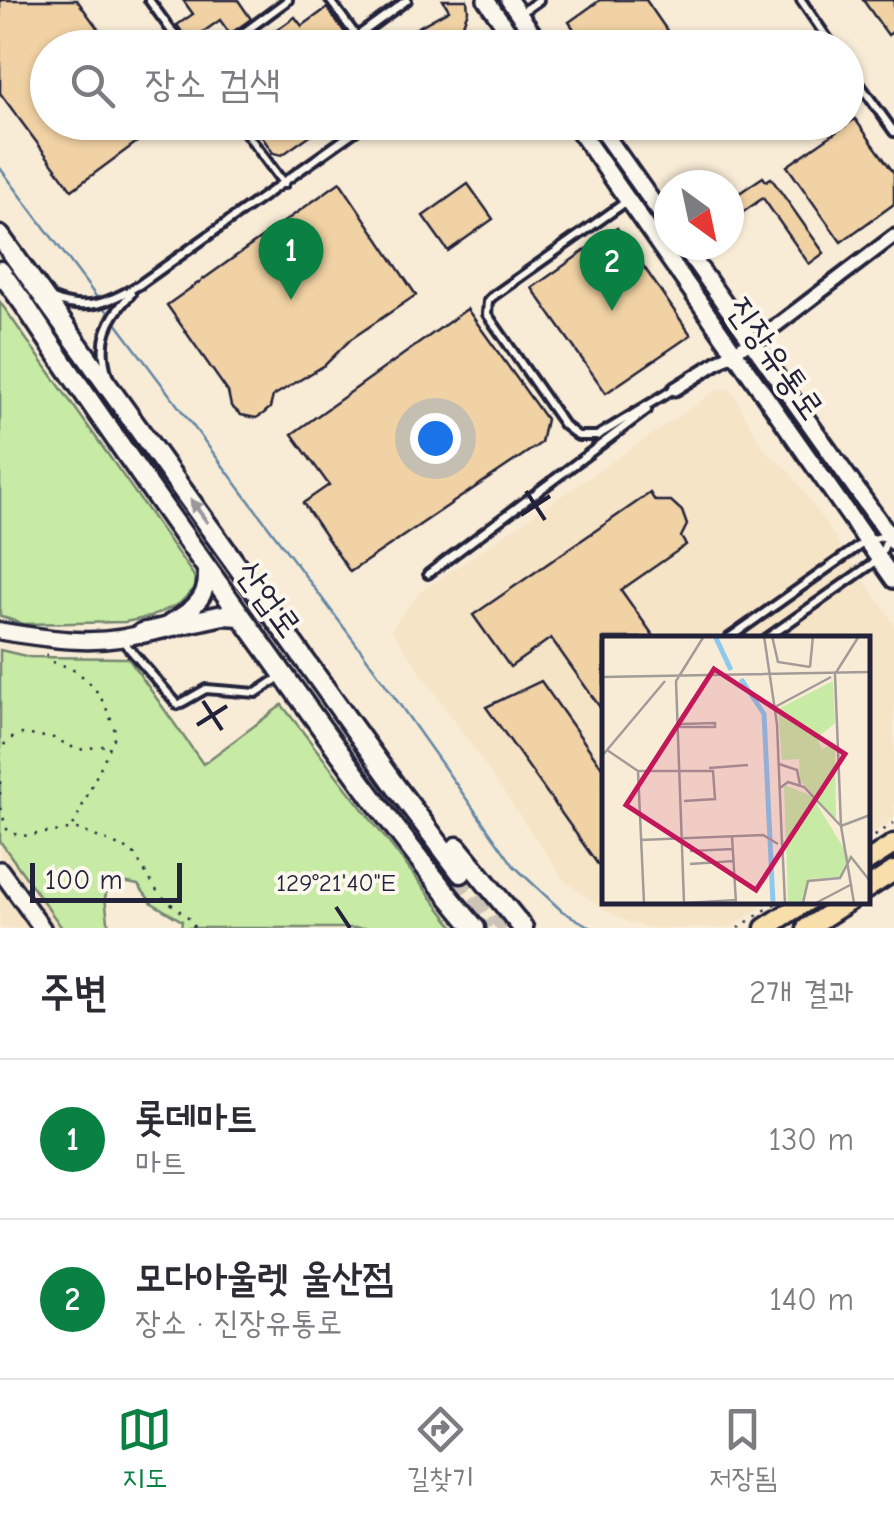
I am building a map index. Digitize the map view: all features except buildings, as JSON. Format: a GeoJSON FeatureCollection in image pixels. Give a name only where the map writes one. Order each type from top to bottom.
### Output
{"type":"FeatureCollection","features":[{"type":"Feature","properties":{"kind":"main road","name":"산업로"},"geometry":{"type":"LineString","coordinates":[[0,236],[396,787],[456,877],[372,780],[0,271]]}},
{"type":"Feature","properties":{"kind":"main road","name":"산업로"},"geometry":{"type":"LineString","coordinates":[[22,301],[241,616],[386,816],[475,928]]}},
{"type":"Feature","properties":{"kind":"main road","name":"산업로"},"geometry":{"type":"LineString","coordinates":[[227,550],[523,928]]}},
{"type":"Feature","properties":{"kind":"main road"},"geometry":{"type":"LineString","coordinates":[[142,634],[223,615],[241,616]]}},
{"type":"Feature","properties":{"kind":"main road"},"geometry":{"type":"LineString","coordinates":[[869,860],[894,844]]}},
{"type":"Feature","properties":{"kind":"main road"},"geometry":{"type":"LineString","coordinates":[[869,887],[894,871]]}},
{"type":"Feature","properties":{"kind":"main road"},"geometry":{"type":"LineString","coordinates":[[765,928],[802,903]]}},
{"type":"Feature","properties":{"kind":"main road"},"geometry":{"type":"LineString","coordinates":[[806,928],[844,903]]}},
{"type":"Feature","properties":{"kind":"street"},"geometry":{"type":"LineString","coordinates":[[486,0],[507,30]]}},
{"type":"Feature","properties":{"kind":"street"},"geometry":{"type":"LineString","coordinates":[[514,7],[530,30]]}},
{"type":"Feature","properties":{"kind":"street","name":"진장유통로"},"geometry":{"type":"LineString","coordinates":[[586,140],[894,580]]}},
{"type":"Feature","properties":{"kind":"street"},"geometry":{"type":"LineString","coordinates":[[609,140],[654,204]]}},
{"type":"Feature","properties":{"kind":"street"},"geometry":{"type":"LineString","coordinates":[[675,388],[751,340],[894,236]]}},
{"type":"Feature","properties":{"kind":"street","name":"진장유통로"},"geometry":{"type":"LineString","coordinates":[[694,260],[892,536]]}},
{"type":"Feature","properties":{"kind":"street"},"geometry":{"type":"LineString","coordinates":[[0,631],[61,639],[142,634],[168,624],[196,606],[207,586],[205,566]]}},
{"type":"Feature","properties":{"kind":"street"},"geometry":{"type":"LineString","coordinates":[[0,870],[42,928]]}},
{"type":"Feature","properties":{"kind":"lane"},"geometry":{"type":"LineString","coordinates":[[149,0],[171,30]]}},
{"type":"Feature","properties":{"kind":"lane"},"geometry":{"type":"LineString","coordinates":[[247,30],[288,0]]}},
{"type":"Feature","properties":{"kind":"lane"},"geometry":{"type":"LineString","coordinates":[[330,0],[352,30]]}},
{"type":"Feature","properties":{"kind":"lane"},"geometry":{"type":"LineString","coordinates":[[365,30],[407,0]]}},
{"type":"Feature","properties":{"kind":"lane"},"geometry":{"type":"LineString","coordinates":[[497,30],[514,7],[539,0]]}},
{"type":"Feature","properties":{"kind":"lane"},"geometry":{"type":"LineString","coordinates":[[801,0],[822,30]]}},
{"type":"Feature","properties":{"kind":"lane"},"geometry":{"type":"LineString","coordinates":[[864,90],[894,132]]}},
{"type":"Feature","properties":{"kind":"lane"},"geometry":{"type":"LineString","coordinates":[[251,140],[284,184]]}},
{"type":"Feature","properties":{"kind":"lane"},"geometry":{"type":"LineString","coordinates":[[39,290],[59,302],[84,307],[104,304],[139,286],[344,140]]}},
{"type":"Feature","properties":{"kind":"lane"},"geometry":{"type":"LineString","coordinates":[[628,201],[492,296],[487,314],[564,425],[578,436],[596,436],[675,388]]}},
{"type":"Feature","properties":{"kind":"lane"},"geometry":{"type":"LineString","coordinates":[[116,396],[103,355],[104,331],[139,286]]}},
{"type":"Feature","properties":{"kind":"lane"},"geometry":{"type":"LineString","coordinates":[[428,574],[675,388]]}},
{"type":"Feature","properties":{"kind":"lane"},"geometry":{"type":"LineString","coordinates":[[732,636],[866,541],[892,536]]}},
{"type":"Feature","properties":{"kind":"lane"},"geometry":{"type":"LineString","coordinates":[[770,636],[879,559],[892,536]]}},
{"type":"Feature","properties":{"kind":"lane"},"geometry":{"type":"LineString","coordinates":[[120,638],[178,704],[206,689],[256,693],[284,675]]}},
{"type":"Feature","properties":{"kind":"path"},"geometry":{"type":"LineString","coordinates":[[46,654],[52,662],[70,666],[104,698],[116,734],[71,829]]}},
{"type":"Feature","properties":{"kind":"path"},"geometry":{"type":"LineString","coordinates":[[0,732],[6,741]]}},
{"type":"Feature","properties":{"kind":"path"},"geometry":{"type":"LineString","coordinates":[[0,755],[6,741],[20,734],[54,738],[78,750],[110,745]]}},
{"type":"Feature","properties":{"kind":"path"},"geometry":{"type":"LineString","coordinates":[[0,771],[0,799]]}},
{"type":"Feature","properties":{"kind":"path"},"geometry":{"type":"LineString","coordinates":[[0,808],[8,832],[22,836],[77,828],[132,852],[159,894],[192,921],[194,928]]}},
{"type":"Feature","properties":{"kind":"path"},"geometry":{"type":"LineString","coordinates":[[869,840],[894,823]]}},
{"type":"Feature","properties":{"kind":"path"},"geometry":{"type":"LineString","coordinates":[[738,928],[775,903]]}},
{"type":"Feature","properties":{"kind":"shaded area"},"geometry":{"type":"Polygon","coordinates":[[[731,389],[768,453],[790,472],[894,623],[894,819],[869,836],[869,636],[602,636],[602,903],[768,903],[730,928],[652,928],[629,923],[603,909],[565,881],[391,629],[420,592],[717,390],[731,389]]]}},
{"type":"Feature","properties":{"kind":"shaded area"},"geometry":{"type":"Polygon","coordinates":[[[0,841],[62,928],[0,928],[0,841]]]}},
{"type":"Feature","properties":{"kind":"green space"},"geometry":{"type":"Polygon","coordinates":[[[0,302],[194,576],[196,587],[179,604],[150,617],[125,622],[23,624],[0,616],[0,302]]]}},
{"type":"Feature","properties":{"kind":"green space"},"geometry":{"type":"Polygon","coordinates":[[[0,650],[30,657],[128,658],[203,764],[282,705],[455,928],[181,928],[182,921],[152,903],[138,885],[123,882],[107,890],[109,928],[62,928],[0,841],[0,650]]]}},
{"type":"Feature","properties":{"kind":"waterway"},"geometry":{"type":"LineString","coordinates":[[0,168],[366,657],[514,866],[562,911],[592,928]]}},
{"type":"Feature","properties":{"kind":"tunnel"},"geometry":{"type":"LineString","coordinates":[[461,873],[507,928]]}},
{"type":"Feature","properties":{"kind":"tunnel"},"geometry":{"type":"LineString","coordinates":[[450,881],[489,928]]}},
{"type":"Feature","properties":{"kind":"place","name":"롯데마트"},"geometry":{"type":"Point","coordinates":[291,300]}},
{"type":"Feature","properties":{"kind":"place","name":"모다아울렛 울산점"},"geometry":{"type":"Point","coordinates":[612,311]}}]}
